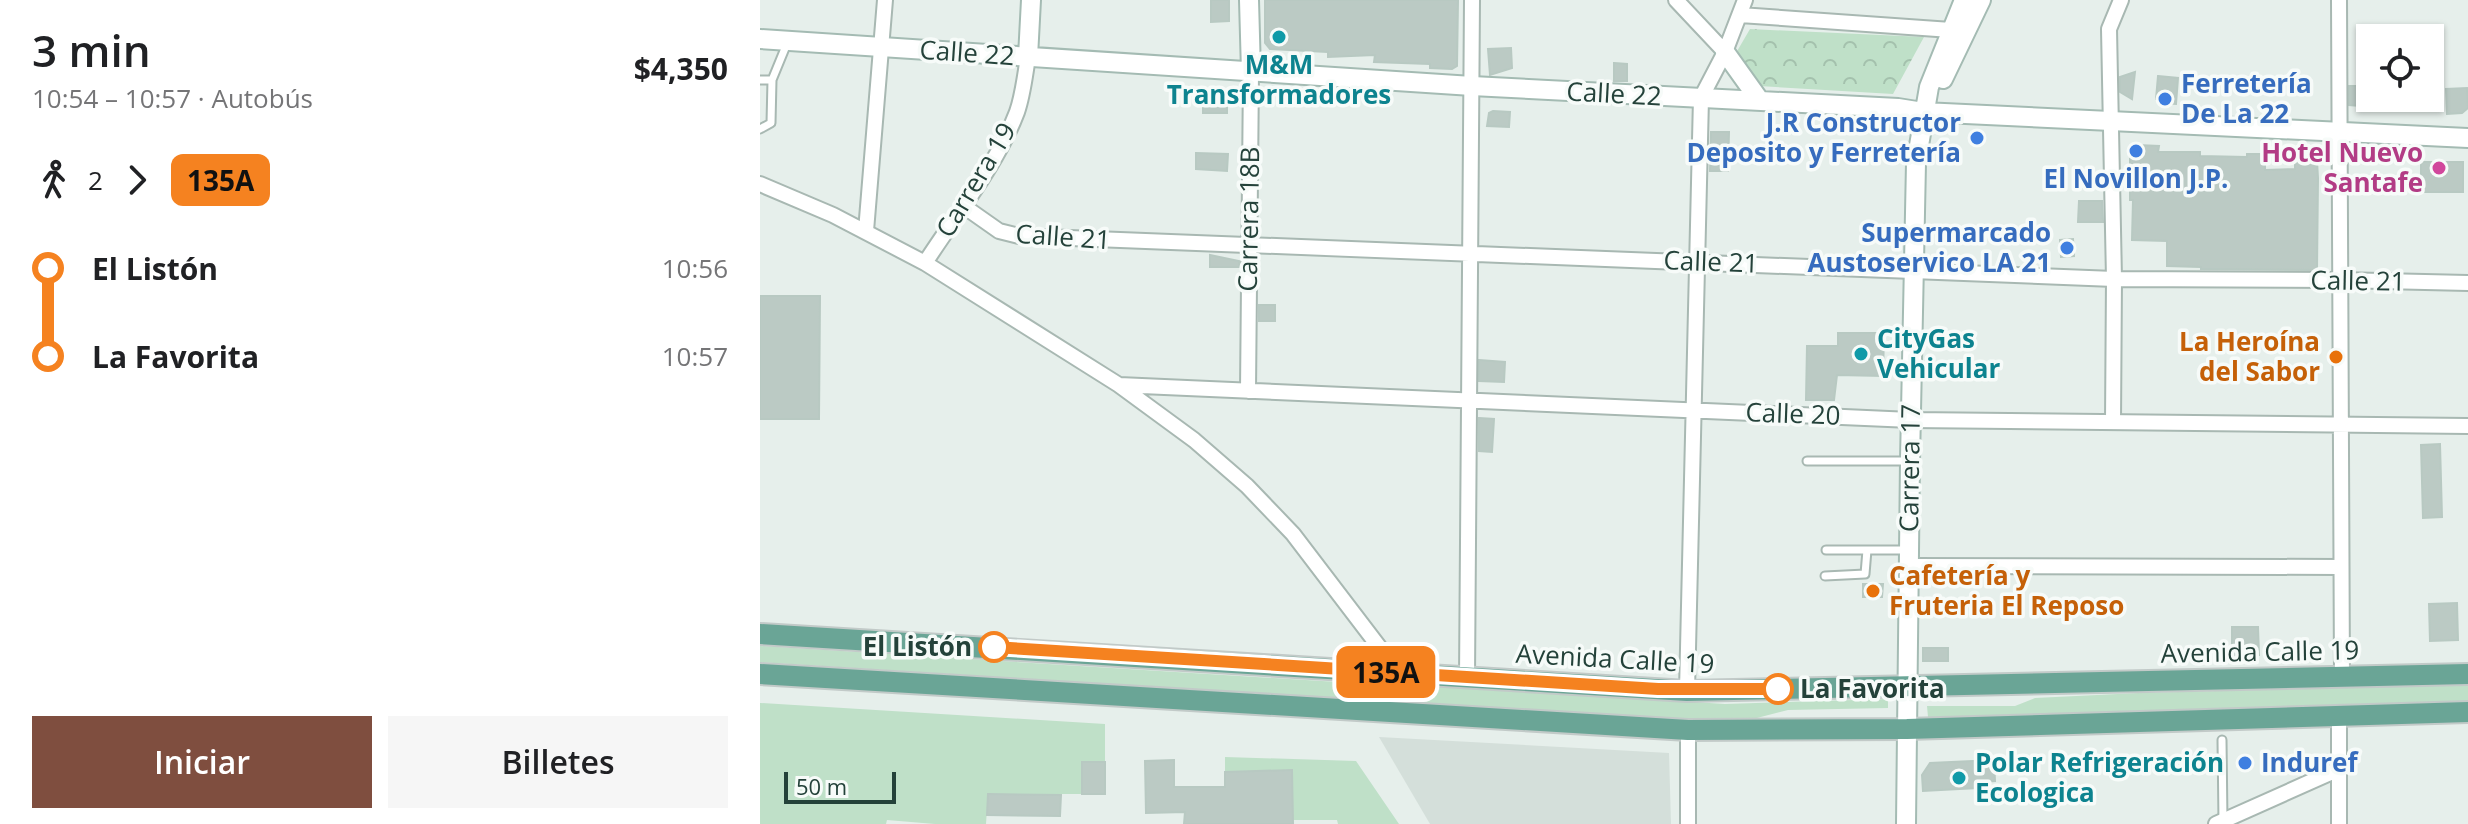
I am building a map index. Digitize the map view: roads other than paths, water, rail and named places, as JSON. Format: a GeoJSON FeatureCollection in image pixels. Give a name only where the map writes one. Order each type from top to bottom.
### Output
{"type":"FeatureCollection","features":[{"type":"Feature","properties":{"kind":"main road","name":"Avenida Calle 19"},"geometry":{"type":"LineString","coordinates":[[760,634],[1687,691],[2468,674]]}},
{"type":"Feature","properties":{"kind":"main road"},"geometry":{"type":"LineString","coordinates":[[760,674],[1688,730],[1907,729],[2468,712]]}},
{"type":"Feature","properties":{"kind":"street"},"geometry":{"type":"LineString","coordinates":[[866,231],[885,0]]}},
{"type":"Feature","properties":{"kind":"street","name":"Carrera 19"},"geometry":{"type":"LineString","coordinates":[[925,263],[991,162],[1016,114],[1028,57],[1031,0]]}},
{"type":"Feature","properties":{"kind":"street","name":"Carrera 18B"},"geometry":{"type":"LineString","coordinates":[[1248,391],[1249,0]]}},
{"type":"Feature","properties":{"kind":"street"},"geometry":{"type":"LineString","coordinates":[[1467,678],[1472,0]]}},
{"type":"Feature","properties":{"kind":"street"},"geometry":{"type":"LineString","coordinates":[[1676,0],[1725,52],[1760,101]]}},
{"type":"Feature","properties":{"kind":"street"},"geometry":{"type":"LineString","coordinates":[[1687,691],[1701,98],[1725,52],[1745,0]]}},
{"type":"Feature","properties":{"kind":"street","name":"Carrera 17"},"geometry":{"type":"LineString","coordinates":[[1906,824],[1916,163],[1929,87],[1964,0]]}},
{"type":"Feature","properties":{"kind":"street","name":"Carrera 17"},"geometry":{"type":"LineString","coordinates":[[1923,112],[1940,86],[1981,0]]}},
{"type":"Feature","properties":{"kind":"street"},"geometry":{"type":"LineString","coordinates":[[2113,421],[2114,279],[2109,29],[2121,0]]}},
{"type":"Feature","properties":{"kind":"street"},"geometry":{"type":"LineString","coordinates":[[2339,0],[2342,677]]}},
{"type":"Feature","properties":{"kind":"street"},"geometry":{"type":"LineString","coordinates":[[1740,15],[1951,30]]}},
{"type":"Feature","properties":{"kind":"street","name":"Calle 22"},"geometry":{"type":"LineString","coordinates":[[760,39],[1472,86],[2110,122],[2468,138]]}},
{"type":"Feature","properties":{"kind":"street"},"geometry":{"type":"LineString","coordinates":[[760,184],[866,231],[925,263],[1119,385],[1194,440],[1247,486],[1293,534],[1399,673]]}},
{"type":"Feature","properties":{"kind":"street","name":"Calle 21"},"geometry":{"type":"LineString","coordinates":[[962,205],[999,231],[1019,236],[2114,279],[2468,283]]}},
{"type":"Feature","properties":{"kind":"street","name":"Calle 20"},"geometry":{"type":"LineString","coordinates":[[1119,385],[1911,420],[2468,426]]}},
{"type":"Feature","properties":{"kind":"street"},"geometry":{"type":"LineString","coordinates":[[1909,558],[2341,567]]}},
{"type":"Feature","properties":{"kind":"street"},"geometry":{"type":"LineString","coordinates":[[2339,715],[2339,824]]}},
{"type":"Feature","properties":{"kind":"street"},"geometry":{"type":"LineString","coordinates":[[1688,730],[1688,824]]}},
{"type":"Feature","properties":{"kind":"street"},"geometry":{"type":"LineString","coordinates":[[2220,823],[2339,769]]}},
{"type":"Feature","properties":{"kind":"lane"},"geometry":{"type":"LineString","coordinates":[[760,129],[771,123],[772,80],[788,41]]}},
{"type":"Feature","properties":{"kind":"lane"},"geometry":{"type":"LineString","coordinates":[[760,80],[772,80]]}},
{"type":"Feature","properties":{"kind":"lane"},"geometry":{"type":"LineString","coordinates":[[1807,461],[1910,461]]}},
{"type":"Feature","properties":{"kind":"lane"},"geometry":{"type":"LineString","coordinates":[[1826,550],[1867,550],[1909,558]]}},
{"type":"Feature","properties":{"kind":"lane"},"geometry":{"type":"LineString","coordinates":[[1825,576],[1865,574],[1867,550]]}},
{"type":"Feature","properties":{"kind":"lane"},"geometry":{"type":"LineString","coordinates":[[2220,823],[2222,740]]}},
{"type":"Feature","properties":{"kind":"place","name":"M&M Transformadores"},"geometry":{"type":"Point","coordinates":[1279,37]}},
{"type":"Feature","properties":{"kind":"place","name":"Ferretería De La 22"},"geometry":{"type":"Point","coordinates":[2165,99]}},
{"type":"Feature","properties":{"kind":"place","name":"J.R Constructor Deposito y Ferretería"},"geometry":{"type":"Point","coordinates":[1977,138]}},
{"type":"Feature","properties":{"kind":"place","name":"El Novillon J.P."},"geometry":{"type":"Point","coordinates":[2136,151]}},
{"type":"Feature","properties":{"kind":"place","name":"Hotel Nuevo Santafe"},"geometry":{"type":"Point","coordinates":[2439,168]}},
{"type":"Feature","properties":{"kind":"place","name":"Supermarcado Austoservico LA 21"},"geometry":{"type":"Point","coordinates":[2067,248]}},
{"type":"Feature","properties":{"kind":"place","name":"CityGas Vehicular"},"geometry":{"type":"Point","coordinates":[1861,354]}},
{"type":"Feature","properties":{"kind":"place","name":"La Heroína del Sabor"},"geometry":{"type":"Point","coordinates":[2336,357]}},
{"type":"Feature","properties":{"kind":"place","name":"Cafetería y Fruteria El Reposo"},"geometry":{"type":"Point","coordinates":[1873,591]}},
{"type":"Feature","properties":{"kind":"place","name":"El Listón"},"geometry":{"type":"Point","coordinates":[994,647]}},
{"type":"Feature","properties":{"kind":"place","name":"La Favorita"},"geometry":{"type":"Point","coordinates":[1778,689]}},
{"type":"Feature","properties":{"kind":"place","name":"Induref"},"geometry":{"type":"Point","coordinates":[2245,763]}},
{"type":"Feature","properties":{"kind":"place","name":"Polar Refrigeración Ecologica"},"geometry":{"type":"Point","coordinates":[1959,778]}}]}
